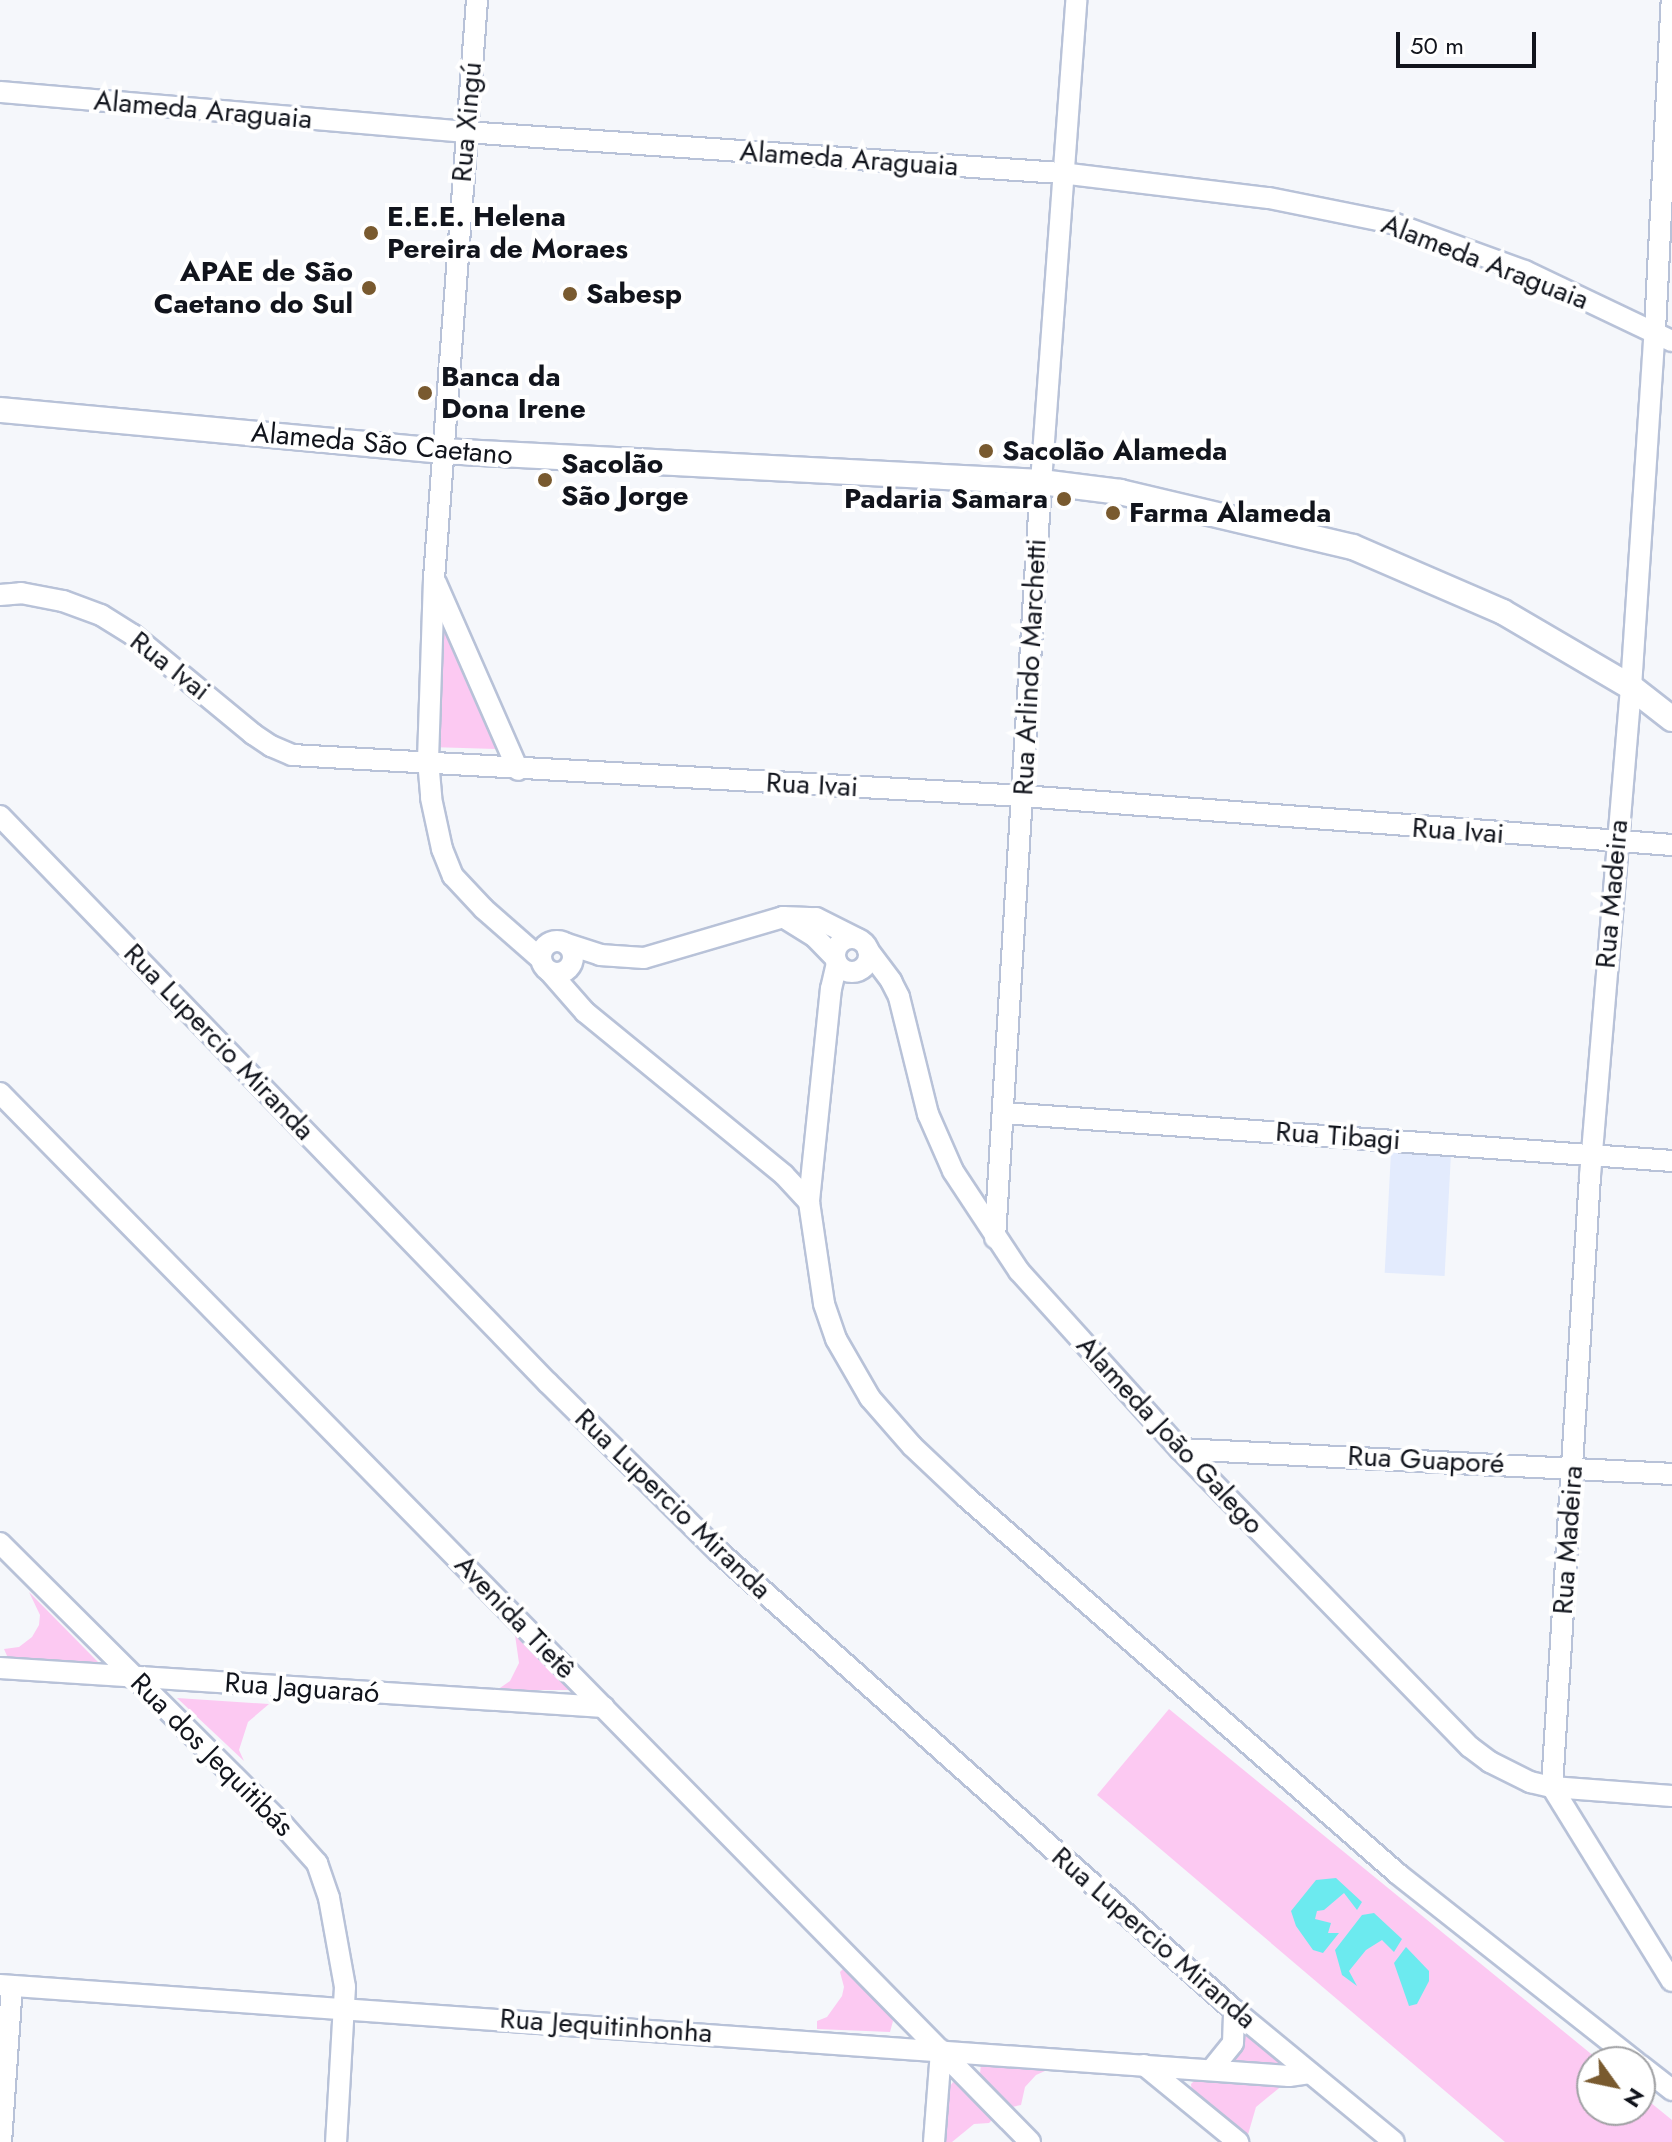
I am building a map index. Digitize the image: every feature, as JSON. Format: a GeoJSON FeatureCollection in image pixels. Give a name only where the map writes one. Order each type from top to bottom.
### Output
{"type":"FeatureCollection","features":[{"type":"Feature","properties":{"kind":"main road","name":"Alameda São Caetano"},"geometry":{"type":"LineString","coordinates":[[0,410],[442,451],[1089,486],[1202,508],[1353,547],[1503,612],[1631,687],[1672,719]]}},
{"type":"Feature","properties":{"kind":"street","name":"Rua Xingú"},"geometry":{"type":"LineString","coordinates":[[428,760],[442,451],[477,0]]}},
{"type":"Feature","properties":{"kind":"street","name":"Rua Arlindo Marchetti"},"geometry":{"type":"LineString","coordinates":[[995,1238],[1061,173],[1076,0]]}},
{"type":"Feature","properties":{"kind":"street","name":"Rua Madeira"},"geometry":{"type":"LineString","coordinates":[[1552,1787],[1591,1154],[1616,841],[1664,336],[1672,0]]}},
{"type":"Feature","properties":{"kind":"street","name":"Alameda Araguaia"},"geometry":{"type":"LineString","coordinates":[[0,92],[465,132],[1061,173],[1269,198],[1393,223],[1525,271],[1664,336]]}},
{"type":"Feature","properties":{"kind":"street","name":"Rua Xingú"},"geometry":{"type":"LineString","coordinates":[[434,579],[518,770]]}},
{"type":"Feature","properties":{"kind":"street","name":"Rua Ivai"},"geometry":{"type":"LineString","coordinates":[[0,595],[21,593],[63,601],[101,615],[133,635],[253,734],[281,751],[322,757],[428,760],[518,770],[1022,796],[1672,845]]}},
{"type":"Feature","properties":{"kind":"street"},"geometry":{"type":"LineString","coordinates":[[428,760],[436,826],[453,876],[484,909],[512,931],[558,958],[585,1012],[784,1175],[809,1202]]}},
{"type":"Feature","properties":{"kind":"street","name":"Rua Lupercio Miranda"},"geometry":{"type":"LineString","coordinates":[[0,816],[656,1492],[1234,2010],[1394,2142]]}},
{"type":"Feature","properties":{"kind":"street"},"geometry":{"type":"LineString","coordinates":[[783,917],[815,937],[844,966],[899,997]]}},
{"type":"Feature","properties":{"kind":"street","name":"Alameda João Galego"},"geometry":{"type":"LineString","coordinates":[[558,958],[663,955],[783,917],[816,918],[862,944],[885,970],[899,997],[928,1114],[939,1143],[995,1238],[1060,1319],[1180,1449],[1470,1747],[1512,1774],[1552,1787],[1672,1796]]}},
{"type":"Feature","properties":{"kind":"street"},"geometry":{"type":"LineString","coordinates":[[844,966],[868,962],[862,944],[839,943],[844,966],[830,999],[809,1202],[816,1270],[836,1339],[870,1398],[912,1446],[978,1508],[1398,1874],[1615,2046]]}},
{"type":"Feature","properties":{"kind":"street","name":"Avenida Tietê"},"geometry":{"type":"LineString","coordinates":[[0,1093],[1030,2142]]}},
{"type":"Feature","properties":{"kind":"street","name":"Rua Tibagi"},"geometry":{"type":"LineString","coordinates":[[1003,1113],[1672,1161]]}},
{"type":"Feature","properties":{"kind":"street","name":"Rua Guaporé"},"geometry":{"type":"LineString","coordinates":[[1180,1449],[1672,1474]]}},
{"type":"Feature","properties":{"kind":"street","name":"Rua dos Jequitibás"},"geometry":{"type":"LineString","coordinates":[[0,1543],[284,1826],[317,1863],[329,1898],[346,2008],[336,2142]]}},
{"type":"Feature","properties":{"kind":"street","name":"Rua Jaguaraó"},"geometry":{"type":"LineString","coordinates":[[0,1668],[604,1707]]}},
{"type":"Feature","properties":{"kind":"street"},"geometry":{"type":"LineString","coordinates":[[1552,1787],[1672,1981]]}},
{"type":"Feature","properties":{"kind":"street"},"geometry":{"type":"LineString","coordinates":[[1,2142],[6,1985]]}},
{"type":"Feature","properties":{"kind":"street","name":"Rua Jequitinhonha"},"geometry":{"type":"LineString","coordinates":[[6,1985],[1289,2076],[1310,2073]]}},
{"type":"Feature","properties":{"kind":"street"},"geometry":{"type":"LineString","coordinates":[[1212,2069],[1233,2043],[1234,2010]]}},
{"type":"Feature","properties":{"kind":"street"},"geometry":{"type":"LineString","coordinates":[[934,2142],[941,2050]]}},
{"type":"Feature","properties":{"kind":"street"},"geometry":{"type":"LineString","coordinates":[[1144,2065],[1238,2142]]}},
{"type":"Feature","properties":{"kind":"street"},"geometry":{"type":"LineString","coordinates":[[1656,2078],[1672,2090]]}},
{"type":"Feature","properties":{"kind":"shaded area"},"geometry":{"type":"Polygon","coordinates":[[[438,601],[496,749],[430,747],[438,601]]]}},
{"type":"Feature","properties":{"kind":"shaded area"},"geometry":{"type":"Polygon","coordinates":[[[1391,1152],[1451,1155],[1445,1276],[1385,1273],[1391,1152]]]}},
{"type":"Feature","properties":{"kind":"shaded area"},"geometry":{"type":"Polygon","coordinates":[[[29,1592],[99,1663],[8,1658],[4,1649],[19,1647],[32,1637],[39,1625],[40,1615],[29,1592]]]}},
{"type":"Feature","properties":{"kind":"shaded area"},"geometry":{"type":"Polygon","coordinates":[[[515,1635],[570,1690],[497,1690],[510,1681],[519,1663],[515,1635]]]}},
{"type":"Feature","properties":{"kind":"shaded area"},"geometry":{"type":"Polygon","coordinates":[[[177,1698],[269,1704],[248,1722],[239,1750],[244,1761],[177,1698]]]}},
{"type":"Feature","properties":{"kind":"shaded area"},"geometry":{"type":"Polygon","coordinates":[[[1169,1709],[1581,2046],[1576,2046],[1576,2126],[1656,2126],[1656,2107],[1672,2120],[1672,2142],[1505,2142],[1097,1795],[1169,1709]]]}},
{"type":"Feature","properties":{"kind":"shaded area"},"geometry":{"type":"Polygon","coordinates":[[[844,1968],[890,2015],[893,2021],[890,2032],[817,2029],[817,2021],[827,2017],[842,1996],[844,1987],[840,1972],[844,1968]]]}},
{"type":"Feature","properties":{"kind":"shaded area"},"geometry":{"type":"Polygon","coordinates":[[[1242,2029],[1288,2063],[1286,2067],[1231,2062],[1242,2029]]]}},
{"type":"Feature","properties":{"kind":"shaded area"},"geometry":{"type":"Polygon","coordinates":[[[981,2063],[1045,2065],[1045,2071],[1036,2075],[1025,2087],[1021,2105],[1012,2107],[980,2074],[981,2063]]]}},
{"type":"Feature","properties":{"kind":"shaded area"},"geometry":{"type":"Polygon","coordinates":[[[1197,2078],[1284,2084],[1256,2107],[1247,2138],[1192,2093],[1191,2084],[1197,2078]]]}},
{"type":"Feature","properties":{"kind":"shaded area"},"geometry":{"type":"Polygon","coordinates":[[[953,2082],[961,2085],[993,2119],[989,2123],[974,2124],[952,2142],[943,2142],[948,2089],[953,2082]]]}},
{"type":"Feature","properties":{"kind":"water"},"geometry":{"type":"Polygon","coordinates":[[[1336,1878],[1362,1902],[1357,1910],[1344,1893],[1324,1910],[1317,1911],[1315,1919],[1331,1923],[1328,1933],[1339,1933],[1323,1953],[1313,1950],[1296,1926],[1291,1911],[1316,1880],[1336,1878]]]}},
{"type":"Feature","properties":{"kind":"water"},"geometry":{"type":"Polygon","coordinates":[[[1374,1913],[1402,1939],[1394,1952],[1382,1940],[1366,1950],[1349,1971],[1357,1986],[1342,1975],[1335,1950],[1362,1915],[1374,1913]]]}},
{"type":"Feature","properties":{"kind":"water"},"geometry":{"type":"Polygon","coordinates":[[[1406,1947],[1429,1971],[1429,1981],[1417,2004],[1409,2006],[1394,1963],[1406,1947]]]}},
{"type":"Feature","properties":{"kind":"place","name":"E.E.E. Helena Pereira de Moraes"},"geometry":{"type":"Point","coordinates":[371,233]}},
{"type":"Feature","properties":{"kind":"place","name":"APAE de São Caetano do Sul"},"geometry":{"type":"Point","coordinates":[369,288]}},
{"type":"Feature","properties":{"kind":"place","name":"Sabesp"},"geometry":{"type":"Point","coordinates":[570,294]}},
{"type":"Feature","properties":{"kind":"place","name":"Banca da Dona Irene"},"geometry":{"type":"Point","coordinates":[425,393]}},
{"type":"Feature","properties":{"kind":"place","name":"Sacolão Alameda"},"geometry":{"type":"Point","coordinates":[986,451]}},
{"type":"Feature","properties":{"kind":"place","name":"Sacolão São Jorge"},"geometry":{"type":"Point","coordinates":[545,480]}},
{"type":"Feature","properties":{"kind":"place","name":"Padaria Samara"},"geometry":{"type":"Point","coordinates":[1064,499]}},
{"type":"Feature","properties":{"kind":"place","name":"Farma Alameda"},"geometry":{"type":"Point","coordinates":[1113,513]}}]}
